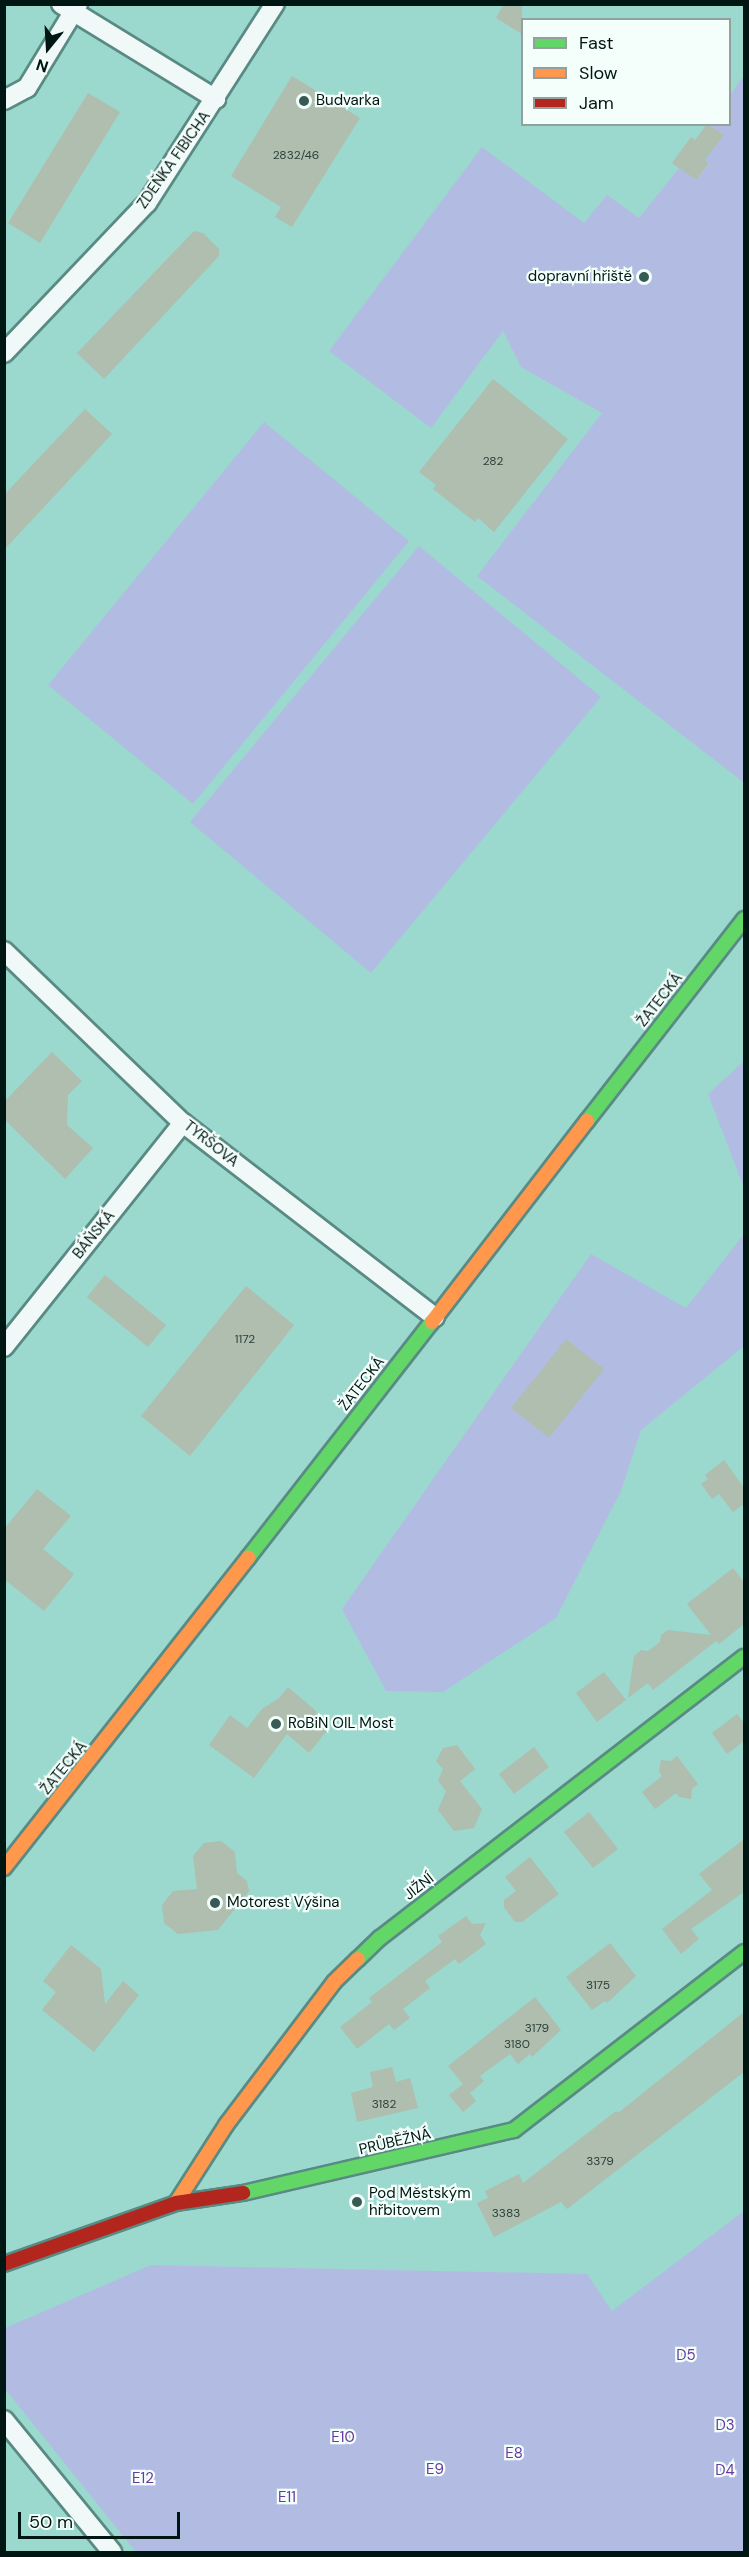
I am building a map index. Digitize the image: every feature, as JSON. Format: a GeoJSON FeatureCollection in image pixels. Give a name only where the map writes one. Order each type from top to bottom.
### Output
{"type":"FeatureCollection","features":[{"type":"Feature","properties":{"kind":"street","name":"ZDEŇKA FIBICHA"},"geometry":{"type":"LineString","coordinates":[[4,353],[147,203],[275,4]]}},
{"type":"Feature","properties":{"kind":"street"},"geometry":{"type":"LineString","coordinates":[[4,100],[27,88],[70,7],[216,99]]}},
{"type":"Feature","properties":{"kind":"street","name":"ŽATECKÁ"},"geometry":{"type":"LineString","coordinates":[[4,1868],[102,1747],[744,920]]}},
{"type":"Feature","properties":{"kind":"street","name":"TYRŠOVA"},"geometry":{"type":"LineString","coordinates":[[4,951],[183,1123],[435,1317]]}},
{"type":"Feature","properties":{"kind":"street","name":"BÁŇSKÁ"},"geometry":{"type":"LineString","coordinates":[[4,1347],[183,1123]]}},
{"type":"Feature","properties":{"kind":"street","name":"JIŽNÍ"},"geometry":{"type":"LineString","coordinates":[[176,2203],[226,2125],[334,1982],[380,1938],[744,1657]]}},
{"type":"Feature","properties":{"kind":"street","name":"PRŮBĚŽNÁ"},"geometry":{"type":"LineString","coordinates":[[4,2264],[176,2203],[267,2189],[514,2130],[744,1952]]}},
{"type":"Feature","properties":{"kind":"street"},"geometry":{"type":"LineString","coordinates":[[4,2420],[112,2553]]}},
{"type":"Feature","properties":{"kind":"green space"},"geometry":{"type":"Polygon","coordinates":[[[744,75],[743,782],[477,576],[602,413],[521,367],[503,331],[431,428],[329,351],[482,147],[584,223],[607,195],[639,218],[679,168],[696,180],[709,164],[705,161],[723,135],[710,126],[731,126],[731,94],[744,75]]]}},
{"type":"Feature","properties":{"kind":"green space"},"geometry":{"type":"Polygon","coordinates":[[[264,422],[409,541],[193,804],[48,685],[264,422]]]}},
{"type":"Feature","properties":{"kind":"green space"},"geometry":{"type":"Polygon","coordinates":[[[419,546],[601,697],[371,973],[190,822],[419,546]]]}},
{"type":"Feature","properties":{"kind":"green space"},"geometry":{"type":"Polygon","coordinates":[[[744,1061],[744,1188],[708,1094],[744,1061]]]}},
{"type":"Feature","properties":{"kind":"green space"},"geometry":{"type":"Polygon","coordinates":[[[744,1234],[744,1346],[641,1430],[621,1491],[556,1618],[443,1692],[386,1691],[342,1609],[591,1254],[686,1308],[744,1234]]]}},
{"type":"Feature","properties":{"kind":"green space"},"geometry":{"type":"Polygon","coordinates":[[[744,2211],[744,2552],[136,2552],[5,2389],[5,2328],[151,2265],[587,2274],[612,2311],[744,2211]]]}},
{"type":"Feature","properties":{"kind":"building"},"geometry":{"type":"Polygon","coordinates":[[[504,4],[522,4],[521,33],[496,18],[504,4]]]}},
{"type":"Feature","properties":{"kind":"building"},"geometry":{"type":"Polygon","coordinates":[[[292,76],[360,118],[292,227],[275,217],[281,207],[231,176],[292,76]]]}},
{"type":"Feature","properties":{"kind":"building"},"geometry":{"type":"Polygon","coordinates":[[[88,93],[120,112],[40,243],[8,223],[88,93]]]}},
{"type":"Feature","properties":{"kind":"building"},"geometry":{"type":"Polygon","coordinates":[[[706,126],[710,126],[724,135],[705,160],[709,163],[696,180],[672,163],[691,137],[695,140],[706,126]]]}},
{"type":"Feature","properties":{"kind":"building"},"geometry":{"type":"Polygon","coordinates":[[[194,231],[203,233],[219,249],[219,256],[104,379],[77,353],[194,231]]]}},
{"type":"Feature","properties":{"kind":"building"},"geometry":{"type":"Polygon","coordinates":[[[493,379],[568,439],[494,532],[478,518],[475,522],[433,489],[436,485],[419,472],[493,379]]]}},
{"type":"Feature","properties":{"kind":"building"},"geometry":{"type":"Polygon","coordinates":[[[85,409],[112,434],[4,550],[4,495],[85,409]]]}},
{"type":"Feature","properties":{"kind":"building"},"geometry":{"type":"Polygon","coordinates":[[[52,1052],[82,1081],[68,1095],[67,1125],[93,1148],[65,1179],[4,1119],[4,1102],[52,1052]]]}},
{"type":"Feature","properties":{"kind":"building"},"geometry":{"type":"Polygon","coordinates":[[[105,1275],[166,1325],[148,1347],[87,1297],[105,1275]]]}},
{"type":"Feature","properties":{"kind":"building"},"geometry":{"type":"Polygon","coordinates":[[[246,1286],[294,1325],[190,1456],[141,1416],[246,1286]]]}},
{"type":"Feature","properties":{"kind":"building"},"geometry":{"type":"Polygon","coordinates":[[[566,1339],[604,1369],[549,1438],[511,1408],[566,1339]]]}},
{"type":"Feature","properties":{"kind":"building"},"geometry":{"type":"Polygon","coordinates":[[[724,1460],[744,1488],[744,1504],[733,1512],[719,1494],[712,1499],[701,1484],[708,1479],[705,1475],[724,1460]]]}},
{"type":"Feature","properties":{"kind":"building"},"geometry":{"type":"Polygon","coordinates":[[[37,1489],[71,1516],[43,1549],[74,1574],[44,1611],[4,1579],[4,1529],[37,1489]]]}},
{"type":"Feature","properties":{"kind":"building"},"geometry":{"type":"Polygon","coordinates":[[[733,1568],[744,1582],[744,1624],[719,1644],[716,1641],[653,1690],[648,1683],[628,1698],[634,1656],[641,1650],[648,1651],[660,1642],[661,1635],[668,1630],[711,1635],[687,1604],[733,1568]]]}},
{"type":"Feature","properties":{"kind":"building"},"geometry":{"type":"Polygon","coordinates":[[[604,1672],[626,1700],[597,1722],[576,1693],[604,1672]]]}},
{"type":"Feature","properties":{"kind":"building"},"geometry":{"type":"Polygon","coordinates":[[[288,1687],[316,1711],[318,1720],[328,1729],[309,1753],[287,1734],[254,1778],[209,1745],[230,1715],[247,1728],[262,1709],[279,1698],[288,1687]]]}},
{"type":"Feature","properties":{"kind":"building"},"geometry":{"type":"Polygon","coordinates":[[[737,1714],[744,1723],[744,1741],[727,1754],[712,1733],[737,1714]]]}},
{"type":"Feature","properties":{"kind":"building"},"geometry":{"type":"Polygon","coordinates":[[[457,1745],[475,1769],[460,1781],[482,1809],[474,1828],[454,1831],[438,1810],[446,1791],[438,1781],[443,1769],[436,1761],[443,1748],[457,1745]]]}},
{"type":"Feature","properties":{"kind":"building"},"geometry":{"type":"Polygon","coordinates":[[[534,1747],[549,1767],[514,1794],[499,1774],[534,1747]]]}},
{"type":"Feature","properties":{"kind":"building"},"geometry":{"type":"Polygon","coordinates":[[[677,1756],[698,1784],[692,1789],[691,1799],[679,1797],[676,1793],[655,1809],[642,1792],[662,1776],[659,1771],[661,1760],[671,1761],[677,1756]]]}},
{"type":"Feature","properties":{"kind":"building"},"geometry":{"type":"Polygon","coordinates":[[[589,1812],[618,1849],[593,1868],[564,1832],[589,1812]]]}},
{"type":"Feature","properties":{"kind":"building"},"geometry":{"type":"Polygon","coordinates":[[[744,1839],[744,1892],[691,1929],[699,1939],[681,1954],[662,1929],[712,1890],[699,1874],[744,1839]]]}},
{"type":"Feature","properties":{"kind":"building"},"geometry":{"type":"Polygon","coordinates":[[[221,1841],[235,1852],[237,1873],[247,1881],[249,1891],[218,1930],[178,1934],[164,1923],[162,1905],[173,1891],[197,1889],[193,1856],[204,1843],[221,1841]]]}},
{"type":"Feature","properties":{"kind":"building"},"geometry":{"type":"Polygon","coordinates":[[[530,1857],[559,1894],[522,1922],[515,1922],[504,1907],[504,1900],[516,1891],[505,1877],[530,1857]]]}},
{"type":"Feature","properties":{"kind":"building"},"geometry":{"type":"Polygon","coordinates":[[[466,1916],[472,1924],[486,1923],[480,1935],[486,1944],[459,1964],[455,1959],[425,1981],[430,1988],[403,2009],[410,2018],[394,2030],[389,2024],[357,2049],[340,2027],[372,2002],[369,1998],[442,1942],[438,1936],[466,1916]]]}},
{"type":"Feature","properties":{"kind":"building"},"geometry":{"type":"Polygon","coordinates":[[[610,1943],[636,1976],[607,2003],[605,2001],[592,2010],[566,1977],[610,1943]]]}},
{"type":"Feature","properties":{"kind":"building"},"geometry":{"type":"Polygon","coordinates":[[[71,1945],[101,1969],[105,2004],[123,1981],[139,1995],[94,2052],[42,2010],[56,1992],[43,1981],[71,1945]]]}},
{"type":"Feature","properties":{"kind":"building"},"geometry":{"type":"Polygon","coordinates":[[[535,1997],[561,2030],[532,2057],[530,2054],[518,2064],[510,2054],[480,2076],[484,2081],[470,2093],[476,2101],[463,2112],[449,2095],[463,2084],[448,2066],[535,1997]]]}},
{"type":"Feature","properties":{"kind":"building"},"geometry":{"type":"Polygon","coordinates":[[[744,2012],[744,2072],[567,2209],[561,2202],[494,2237],[477,2203],[488,2198],[485,2191],[519,2174],[523,2183],[616,2111],[618,2113],[744,2012]]]}},
{"type":"Feature","properties":{"kind":"building"},"geometry":{"type":"Polygon","coordinates":[[[392,2067],[396,2082],[410,2078],[418,2108],[357,2122],[351,2093],[373,2087],[370,2072],[392,2067]]]}},
{"type":"Feature","properties":{"kind":"traffic: fast"},"geometry":{"type":"LineString","coordinates":[[587,1121],[744,919]]}},
{"type":"Feature","properties":{"kind":"traffic: fast"},"geometry":{"type":"LineString","coordinates":[[248,1558],[432,1322]]}},
{"type":"Feature","properties":{"kind":"traffic: fast"},"geometry":{"type":"LineString","coordinates":[[358,1959],[380,1938],[744,1657]]}},
{"type":"Feature","properties":{"kind":"traffic: fast"},"geometry":{"type":"LineString","coordinates":[[243,2193],[514,2130],[744,1952]]}},
{"type":"Feature","properties":{"kind":"traffic: slow"},"geometry":{"type":"LineString","coordinates":[[432,1322],[587,1121]]}},
{"type":"Feature","properties":{"kind":"traffic: slow"},"geometry":{"type":"LineString","coordinates":[[4,1868],[248,1558]]}},
{"type":"Feature","properties":{"kind":"traffic: slow"},"geometry":{"type":"LineString","coordinates":[[176,2203],[226,2125],[334,1982],[358,1959]]}},
{"type":"Feature","properties":{"kind":"traffic: jam"},"geometry":{"type":"LineString","coordinates":[[4,2264],[176,2203],[243,2193]]}},
{"type":"Feature","properties":{"kind":"place","name":"Budvarka"},"geometry":{"type":"Point","coordinates":[304,101]}},
{"type":"Feature","properties":{"kind":"place","name":"dopravní hřiště"},"geometry":{"type":"Point","coordinates":[644,277]}},
{"type":"Feature","properties":{"kind":"place","name":"RoBiN OIL Most"},"geometry":{"type":"Point","coordinates":[276,1724]}},
{"type":"Feature","properties":{"kind":"place","name":"Motorest Výšina"},"geometry":{"type":"Point","coordinates":[215,1903]}},
{"type":"Feature","properties":{"kind":"place","name":"Pod Městským hřbitovem"},"geometry":{"type":"Point","coordinates":[357,2202]}},
{"type":"Feature","properties":{"kind":"park label","name":"D5"},"geometry":{"type":"Point","coordinates":[686,2356]}},
{"type":"Feature","properties":{"kind":"park label","name":"D3"},"geometry":{"type":"Point","coordinates":[725,2426]}},
{"type":"Feature","properties":{"kind":"park label","name":"E10"},"geometry":{"type":"Point","coordinates":[343,2438]}},
{"type":"Feature","properties":{"kind":"park label","name":"E8"},"geometry":{"type":"Point","coordinates":[514,2454]}},
{"type":"Feature","properties":{"kind":"park label","name":"E9"},"geometry":{"type":"Point","coordinates":[435,2470]}},
{"type":"Feature","properties":{"kind":"park label","name":"D4"},"geometry":{"type":"Point","coordinates":[725,2471]}},
{"type":"Feature","properties":{"kind":"park label","name":"E12"},"geometry":{"type":"Point","coordinates":[143,2479]}},
{"type":"Feature","properties":{"kind":"park label","name":"E11"},"geometry":{"type":"Point","coordinates":[287,2498]}}]}
